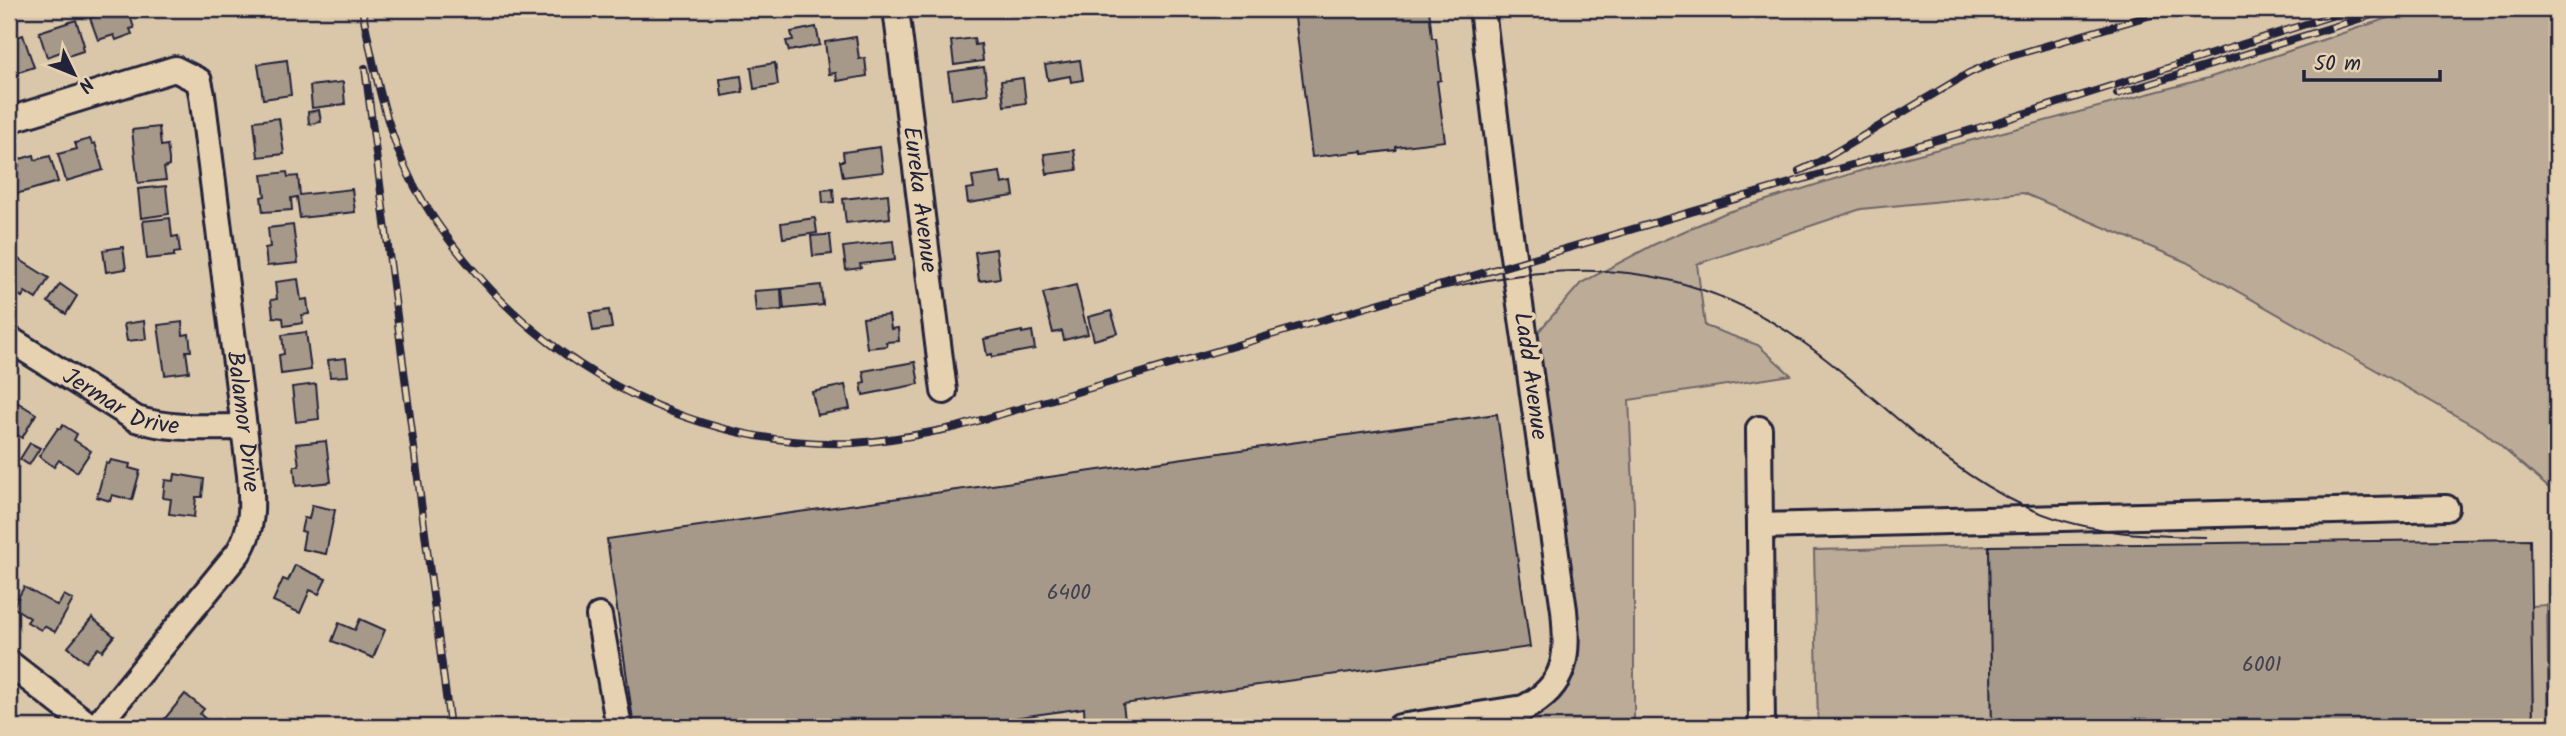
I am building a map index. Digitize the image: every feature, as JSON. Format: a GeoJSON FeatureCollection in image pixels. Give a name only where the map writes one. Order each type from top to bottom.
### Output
{"type":"FeatureCollection","features":[{"type":"Feature","properties":{"kind":"street","name":"Eureka Avenue"},"geometry":{"type":"LineString","coordinates":[[896,9],[944,391]]}},
{"type":"Feature","properties":{"kind":"street","name":"Ladd Avenue"},"geometry":{"type":"LineString","coordinates":[[1400,727],[1524,708],[1539,701],[1549,691],[1563,666],[1567,643],[1506,206],[1482,9]]}},
{"type":"Feature","properties":{"kind":"street","name":"Balamor Drive"},"geometry":{"type":"LineString","coordinates":[[9,120],[175,69],[199,81],[202,95],[252,500],[252,521],[245,541],[94,727]]}},
{"type":"Feature","properties":{"kind":"street","name":"Jermar Drive"},"geometry":{"type":"LineString","coordinates":[[9,340],[136,419],[159,425],[243,427]]}},
{"type":"Feature","properties":{"kind":"street"},"geometry":{"type":"LineString","coordinates":[[1759,429],[1762,727]]}},
{"type":"Feature","properties":{"kind":"street"},"geometry":{"type":"LineString","coordinates":[[1760,526],[2446,508]]}},
{"type":"Feature","properties":{"kind":"street"},"geometry":{"type":"LineString","coordinates":[[599,616],[619,727]]}},
{"type":"Feature","properties":{"kind":"street"},"geometry":{"type":"LineString","coordinates":[[9,663],[94,727]]}},
{"type":"Feature","properties":{"kind":"shaded area"},"geometry":{"type":"Polygon","coordinates":[[[2415,9],[2557,9],[2557,495],[2483,431],[2186,262],[2023,193],[1861,209],[1697,264],[1705,326],[1758,345],[1791,375],[1629,400],[1634,508],[1634,727],[1525,727],[1525,724],[1554,702],[1568,684],[1577,649],[1538,332],[1581,283],[1653,245],[1725,213],[1889,162],[2208,78],[2415,9]]]}},
{"type":"Feature","properties":{"kind":"shaded area"},"geometry":{"type":"Polygon","coordinates":[[[1989,546],[1992,727],[1818,727],[1814,550],[1989,546]]]}},
{"type":"Feature","properties":{"kind":"shaded area"},"geometry":{"type":"Polygon","coordinates":[[[2547,605],[2549,724],[2533,724],[2531,606],[2547,605]]]}},
{"type":"Feature","properties":{"kind":"building"},"geometry":{"type":"Polygon","coordinates":[[[118,9],[128,9],[134,28],[130,29],[132,34],[116,40],[114,35],[98,40],[90,18],[118,9]]]}},
{"type":"Feature","properties":{"kind":"building"},"geometry":{"type":"Polygon","coordinates":[[[1294,9],[1429,9],[1432,38],[1436,38],[1441,80],[1437,81],[1445,141],[1363,154],[1363,151],[1312,157],[1294,9]]]}},
{"type":"Feature","properties":{"kind":"building"},"geometry":{"type":"Polygon","coordinates":[[[76,20],[84,45],[83,51],[68,56],[66,50],[47,57],[39,32],[76,20]]]}},
{"type":"Feature","properties":{"kind":"building"},"geometry":{"type":"Polygon","coordinates":[[[816,27],[820,45],[789,51],[786,41],[793,40],[791,32],[816,27]]]}},
{"type":"Feature","properties":{"kind":"building"},"geometry":{"type":"Polygon","coordinates":[[[23,35],[34,67],[16,73],[14,67],[9,69],[9,40],[23,35]]]}},
{"type":"Feature","properties":{"kind":"building"},"geometry":{"type":"Polygon","coordinates":[[[856,37],[859,59],[865,58],[867,76],[837,81],[836,73],[829,74],[825,42],[856,37]]]}},
{"type":"Feature","properties":{"kind":"building"},"geometry":{"type":"Polygon","coordinates":[[[974,38],[975,45],[981,44],[983,61],[954,65],[951,41],[974,38]]]}},
{"type":"Feature","properties":{"kind":"building"},"geometry":{"type":"Polygon","coordinates":[[[287,60],[291,95],[263,99],[258,64],[287,60]]]}},
{"type":"Feature","properties":{"kind":"building"},"geometry":{"type":"Polygon","coordinates":[[[1080,60],[1083,80],[1071,82],[1070,76],[1048,80],[1045,65],[1080,60]]]}},
{"type":"Feature","properties":{"kind":"building"},"geometry":{"type":"Polygon","coordinates":[[[775,63],[778,85],[754,89],[751,67],[775,63]]]}},
{"type":"Feature","properties":{"kind":"building"},"geometry":{"type":"Polygon","coordinates":[[[984,67],[988,94],[952,99],[948,72],[984,67]]]}},
{"type":"Feature","properties":{"kind":"building"},"geometry":{"type":"Polygon","coordinates":[[[741,76],[743,92],[722,96],[720,79],[741,76]]]}},
{"type":"Feature","properties":{"kind":"building"},"geometry":{"type":"Polygon","coordinates":[[[1023,78],[1026,103],[1004,106],[1001,81],[1023,78]]]}},
{"type":"Feature","properties":{"kind":"building"},"geometry":{"type":"Polygon","coordinates":[[[343,82],[345,104],[312,108],[310,86],[343,82]]]}},
{"type":"Feature","properties":{"kind":"building"},"geometry":{"type":"Polygon","coordinates":[[[319,110],[321,122],[309,124],[308,112],[319,110]]]}},
{"type":"Feature","properties":{"kind":"building"},"geometry":{"type":"Polygon","coordinates":[[[279,118],[284,154],[258,157],[254,121],[279,118]]]}},
{"type":"Feature","properties":{"kind":"building"},"geometry":{"type":"Polygon","coordinates":[[[159,127],[161,146],[167,145],[169,159],[169,166],[164,168],[166,180],[138,183],[132,130],[159,127]]]}},
{"type":"Feature","properties":{"kind":"building"},"geometry":{"type":"Polygon","coordinates":[[[90,139],[92,144],[95,143],[103,170],[66,181],[58,154],[77,149],[75,143],[90,139]]]}},
{"type":"Feature","properties":{"kind":"building"},"geometry":{"type":"Polygon","coordinates":[[[880,147],[883,172],[843,177],[840,161],[844,161],[843,152],[880,147]]]}},
{"type":"Feature","properties":{"kind":"building"},"geometry":{"type":"Polygon","coordinates":[[[1074,150],[1077,170],[1047,174],[1044,154],[1074,150]]]}},
{"type":"Feature","properties":{"kind":"building"},"geometry":{"type":"Polygon","coordinates":[[[34,155],[35,160],[50,156],[58,182],[9,196],[9,168],[19,166],[17,160],[34,155]]]}},
{"type":"Feature","properties":{"kind":"building"},"geometry":{"type":"Polygon","coordinates":[[[287,172],[288,177],[298,176],[300,195],[352,189],[355,212],[300,218],[297,197],[291,198],[292,210],[263,212],[261,197],[265,196],[262,175],[287,172]]]}},
{"type":"Feature","properties":{"kind":"building"},"geometry":{"type":"Polygon","coordinates":[[[1000,172],[1002,184],[1012,182],[1014,196],[968,203],[966,189],[974,188],[972,176],[1000,172]]]}},
{"type":"Feature","properties":{"kind":"building"},"geometry":{"type":"Polygon","coordinates":[[[166,186],[169,214],[141,218],[138,189],[166,186]]]}},
{"type":"Feature","properties":{"kind":"building"},"geometry":{"type":"Polygon","coordinates":[[[833,189],[834,202],[823,203],[822,190],[833,189]]]}},
{"type":"Feature","properties":{"kind":"building"},"geometry":{"type":"Polygon","coordinates":[[[888,194],[890,218],[846,223],[843,199],[888,194]]]}},
{"type":"Feature","properties":{"kind":"building"},"geometry":{"type":"Polygon","coordinates":[[[170,218],[172,237],[178,236],[180,252],[174,253],[174,256],[147,259],[143,221],[170,218]]]}},
{"type":"Feature","properties":{"kind":"building"},"geometry":{"type":"Polygon","coordinates":[[[815,218],[817,233],[783,238],[781,223],[815,218]]]}},
{"type":"Feature","properties":{"kind":"building"},"geometry":{"type":"Polygon","coordinates":[[[293,225],[298,263],[267,266],[265,248],[270,247],[268,228],[293,225]]]}},
{"type":"Feature","properties":{"kind":"building"},"geometry":{"type":"Polygon","coordinates":[[[830,235],[832,254],[813,256],[811,236],[830,235]]]}},
{"type":"Feature","properties":{"kind":"building"},"geometry":{"type":"Polygon","coordinates":[[[893,241],[895,260],[860,264],[861,268],[846,270],[843,247],[893,241]]]}},
{"type":"Feature","properties":{"kind":"building"},"geometry":{"type":"Polygon","coordinates":[[[123,247],[126,269],[106,272],[103,250],[123,247]]]}},
{"type":"Feature","properties":{"kind":"building"},"geometry":{"type":"Polygon","coordinates":[[[996,249],[1000,278],[979,281],[975,252],[996,249]]]}},
{"type":"Feature","properties":{"kind":"building"},"geometry":{"type":"Polygon","coordinates":[[[9,253],[49,278],[36,299],[25,292],[22,297],[9,289],[12,284],[9,282],[9,253]]]}},
{"type":"Feature","properties":{"kind":"building"},"geometry":{"type":"Polygon","coordinates":[[[298,279],[301,300],[307,299],[309,314],[302,315],[303,323],[284,326],[283,318],[273,317],[271,300],[277,299],[275,282],[298,279]]]}},
{"type":"Feature","properties":{"kind":"building"},"geometry":{"type":"Polygon","coordinates":[[[60,284],[77,296],[66,314],[48,302],[60,284]]]}},
{"type":"Feature","properties":{"kind":"building"},"geometry":{"type":"Polygon","coordinates":[[[821,285],[823,305],[784,309],[782,289],[821,285]]]}},
{"type":"Feature","properties":{"kind":"building"},"geometry":{"type":"Polygon","coordinates":[[[1076,285],[1088,334],[1064,340],[1062,331],[1053,333],[1043,293],[1076,285]]]}},
{"type":"Feature","properties":{"kind":"building"},"geometry":{"type":"Polygon","coordinates":[[[781,289],[782,310],[756,312],[754,291],[781,289]]]}},
{"type":"Feature","properties":{"kind":"building"},"geometry":{"type":"Polygon","coordinates":[[[609,310],[612,328],[593,331],[590,313],[609,310]]]}},
{"type":"Feature","properties":{"kind":"building"},"geometry":{"type":"Polygon","coordinates":[[[1111,311],[1118,333],[1094,340],[1088,317],[1111,311]]]}},
{"type":"Feature","properties":{"kind":"building"},"geometry":{"type":"Polygon","coordinates":[[[889,315],[891,329],[898,328],[899,341],[886,342],[887,346],[867,348],[863,318],[889,315]]]}},
{"type":"Feature","properties":{"kind":"building"},"geometry":{"type":"Polygon","coordinates":[[[144,321],[146,339],[127,341],[124,324],[144,321]]]}},
{"type":"Feature","properties":{"kind":"building"},"geometry":{"type":"Polygon","coordinates":[[[182,322],[183,335],[189,334],[191,351],[186,351],[189,372],[165,375],[158,325],[182,322]]]}},
{"type":"Feature","properties":{"kind":"building"},"geometry":{"type":"Polygon","coordinates":[[[1032,331],[1035,349],[992,357],[992,354],[987,355],[984,339],[1032,331]]]}},
{"type":"Feature","properties":{"kind":"building"},"geometry":{"type":"Polygon","coordinates":[[[306,332],[311,370],[281,374],[279,355],[284,354],[282,335],[306,332]]]}},
{"type":"Feature","properties":{"kind":"building"},"geometry":{"type":"Polygon","coordinates":[[[346,358],[348,376],[330,377],[328,360],[346,358]]]}},
{"type":"Feature","properties":{"kind":"building"},"geometry":{"type":"Polygon","coordinates":[[[915,362],[919,384],[863,395],[863,371],[915,362]]]}},
{"type":"Feature","properties":{"kind":"building"},"geometry":{"type":"Polygon","coordinates":[[[316,384],[319,419],[296,422],[292,387],[316,384]]]}},
{"type":"Feature","properties":{"kind":"building"},"geometry":{"type":"Polygon","coordinates":[[[845,385],[850,409],[817,415],[812,392],[845,385]]]}},
{"type":"Feature","properties":{"kind":"building"},"geometry":{"type":"Polygon","coordinates":[[[9,397],[36,414],[22,438],[12,431],[9,435],[9,397]]]}},
{"type":"Feature","properties":{"kind":"building"},"geometry":{"type":"Polygon","coordinates":[[[1497,414],[1530,647],[1123,704],[1125,720],[1085,725],[1084,708],[950,727],[634,727],[607,539],[1497,414]]]}},
{"type":"Feature","properties":{"kind":"building"},"geometry":{"type":"Polygon","coordinates":[[[63,425],[77,434],[74,440],[91,451],[77,472],[59,460],[54,467],[39,456],[58,428],[63,425]]]}},
{"type":"Feature","properties":{"kind":"building"},"geometry":{"type":"Polygon","coordinates":[[[326,441],[331,482],[296,486],[294,466],[299,466],[296,444],[326,441]]]}},
{"type":"Feature","properties":{"kind":"building"},"geometry":{"type":"Polygon","coordinates":[[[30,443],[40,448],[29,465],[20,459],[30,443]]]}},
{"type":"Feature","properties":{"kind":"building"},"geometry":{"type":"Polygon","coordinates":[[[111,460],[130,464],[129,468],[140,471],[132,500],[112,495],[110,501],[97,497],[106,463],[109,464],[111,460]]]}},
{"type":"Feature","properties":{"kind":"building"},"geometry":{"type":"Polygon","coordinates":[[[175,474],[204,479],[202,497],[196,497],[194,517],[169,514],[171,499],[163,498],[165,480],[174,481],[175,474]]]}},
{"type":"Feature","properties":{"kind":"building"},"geometry":{"type":"Polygon","coordinates":[[[312,505],[335,510],[326,554],[302,549],[305,532],[301,531],[304,518],[309,519],[312,505]]]}},
{"type":"Feature","properties":{"kind":"building"},"geometry":{"type":"Polygon","coordinates":[[[2530,539],[2533,727],[1992,727],[1989,546],[2530,539]]]}},
{"type":"Feature","properties":{"kind":"building"},"geometry":{"type":"Polygon","coordinates":[[[295,565],[326,579],[319,594],[310,590],[300,613],[273,601],[283,579],[288,581],[295,565]]]}},
{"type":"Feature","properties":{"kind":"building"},"geometry":{"type":"Polygon","coordinates":[[[24,587],[58,606],[64,595],[73,600],[55,632],[44,626],[41,630],[27,622],[30,618],[13,607],[24,587]]]}},
{"type":"Feature","properties":{"kind":"building"},"geometry":{"type":"Polygon","coordinates":[[[92,618],[114,636],[102,651],[98,648],[86,662],[68,647],[92,618]]]}},
{"type":"Feature","properties":{"kind":"building"},"geometry":{"type":"Polygon","coordinates":[[[360,619],[385,630],[373,658],[332,641],[339,623],[355,630],[360,619]]]}},
{"type":"Feature","properties":{"kind":"building"},"geometry":{"type":"Polygon","coordinates":[[[185,694],[204,709],[200,714],[211,727],[168,727],[162,722],[185,694]]]}},
{"type":"Feature","properties":{"kind":"tram line"},"geometry":{"type":"LineString","coordinates":[[1396,299],[1497,278],[1565,271],[1634,274],[1687,285],[1758,314],[1791,334],[1964,472],[2024,506],[2068,522],[2113,531],[2206,537]]}},
{"type":"Feature","properties":{"kind":"railway"},"geometry":{"type":"LineString","coordinates":[[362,9],[379,89],[405,167],[417,192],[440,227],[502,301],[544,338],[589,370],[637,397],[688,418],[741,433],[797,441],[853,443],[957,427],[1995,123],[2353,9]]}},
{"type":"Feature","properties":{"kind":"railway"},"geometry":{"type":"LineString","coordinates":[[1799,171],[1819,162],[1969,73],[2001,59],[2172,9]]}},
{"type":"Feature","properties":{"kind":"railway"},"geometry":{"type":"LineString","coordinates":[[2117,94],[2391,9]]}},
{"type":"Feature","properties":{"kind":"railway"},"geometry":{"type":"LineString","coordinates":[[365,68],[450,727]]}}]}
